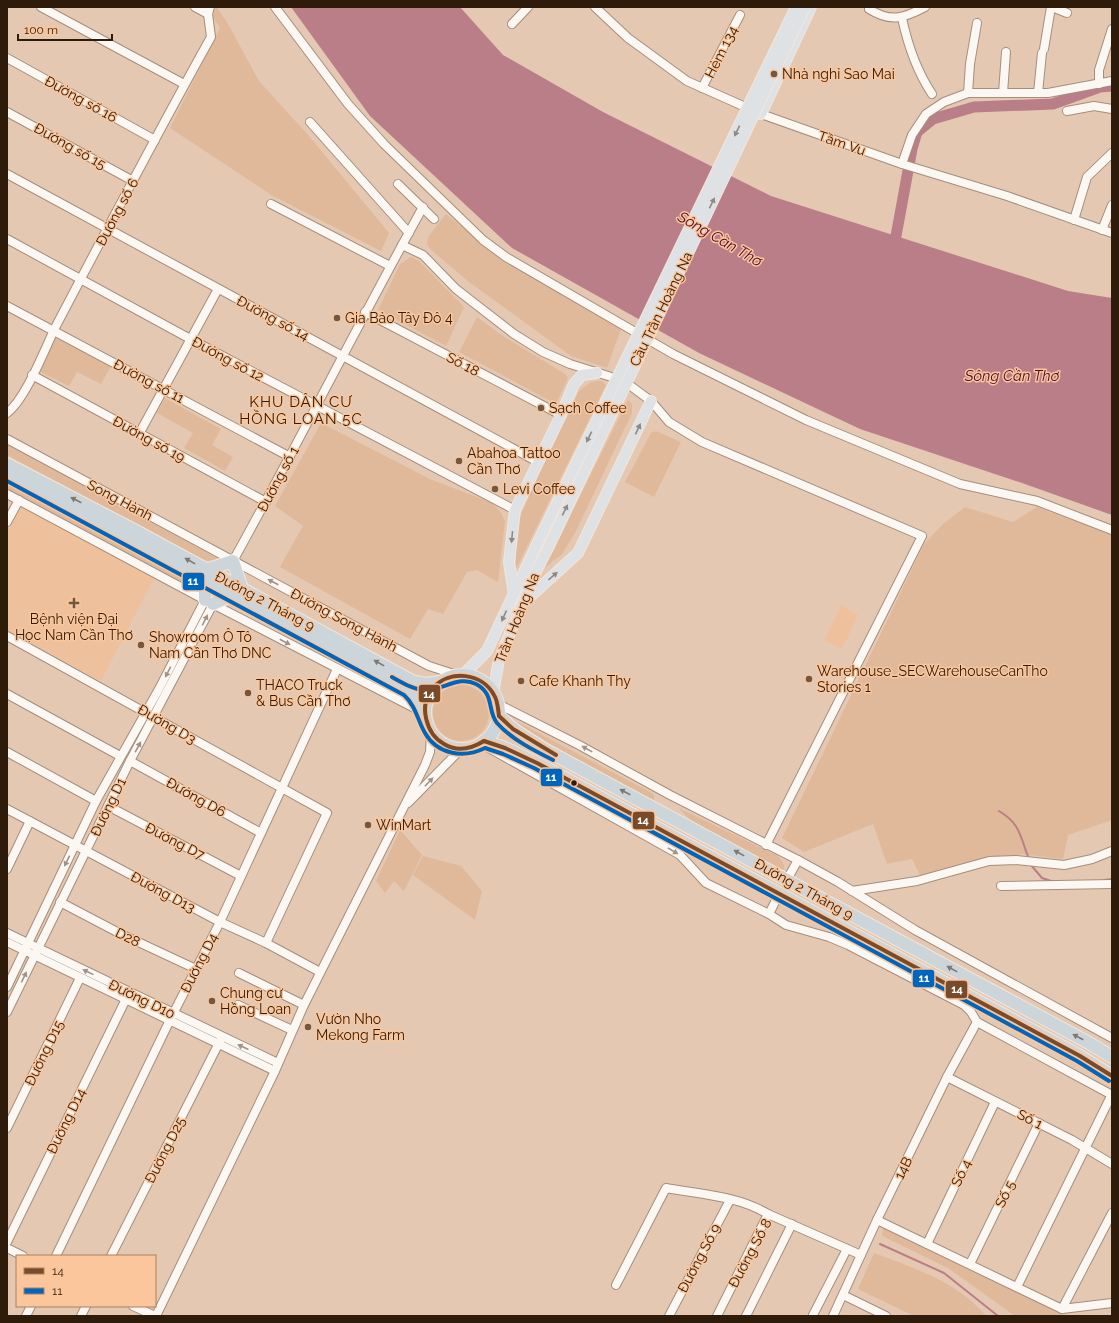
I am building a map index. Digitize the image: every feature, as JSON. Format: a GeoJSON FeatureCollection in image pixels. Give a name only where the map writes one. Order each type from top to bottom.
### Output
{"type":"FeatureCollection","features":[{"type":"Feature","properties":{"kind":"highway","name":"Đường 2 Tháng 9"},"geometry":{"type":"LineString","coordinates":[[7,464],[136,531],[205,575]]}},
{"type":"Feature","properties":{"kind":"highway","name":"Đường 2 Tháng 9"},"geometry":{"type":"LineString","coordinates":[[7,474],[412,681],[426,684],[440,682]]}},
{"type":"Feature","properties":{"kind":"highway"},"geometry":{"type":"LineString","coordinates":[[234,561],[238,592],[209,602],[205,575],[234,561]]}},
{"type":"Feature","properties":{"kind":"highway","name":"Đường 2 Tháng 9"},"geometry":{"type":"LineString","coordinates":[[238,592],[407,690],[418,699],[425,713]]}},
{"type":"Feature","properties":{"kind":"highway"},"geometry":{"type":"LineString","coordinates":[[460,675],[481,680],[497,704],[496,728],[482,743],[462,749],[444,744],[431,731],[425,713],[429,696],[440,682],[460,675]]}},
{"type":"Feature","properties":{"kind":"highway","name":"Đường 2 Tháng 9"},"geometry":{"type":"LineString","coordinates":[[497,704],[514,729],[544,749],[1089,1043],[1112,1057]]}},
{"type":"Feature","properties":{"kind":"highway","name":"Đường 2 Tháng 9"},"geometry":{"type":"LineString","coordinates":[[482,743],[505,748],[537,763],[1074,1053],[1112,1076]]}},
{"type":"Feature","properties":{"kind":"main road"},"geometry":{"type":"LineString","coordinates":[[745,107],[792,7]]}},
{"type":"Feature","properties":{"kind":"main road","name":"Cầu Trần Hoàng Na"},"geometry":{"type":"LineString","coordinates":[[538,542],[796,7]]}},
{"type":"Feature","properties":{"kind":"main road","name":"Cầu Trần Hoàng Na"},"geometry":{"type":"LineString","coordinates":[[548,546],[805,7]]}},
{"type":"Feature","properties":{"kind":"main road"},"geometry":{"type":"LineString","coordinates":[[761,114],[811,7]]}},
{"type":"Feature","properties":{"kind":"main road"},"geometry":{"type":"LineString","coordinates":[[514,594],[509,562],[515,510],[561,415],[574,384],[582,375],[596,373]]}},
{"type":"Feature","properties":{"kind":"main road"},"geometry":{"type":"LineString","coordinates":[[524,602],[578,553],[651,401]]}},
{"type":"Feature","properties":{"kind":"main road","name":"Trần Hoàng Na"},"geometry":{"type":"LineString","coordinates":[[460,675],[487,651],[538,542]]}},
{"type":"Feature","properties":{"kind":"main road","name":"Trần Hoàng Na"},"geometry":{"type":"LineString","coordinates":[[497,704],[499,660],[533,577],[548,546]]}},
{"type":"Feature","properties":{"kind":"street"},"geometry":{"type":"LineString","coordinates":[[42,7],[184,84]]}},
{"type":"Feature","properties":{"kind":"street"},"geometry":{"type":"LineString","coordinates":[[195,7],[209,11]]}},
{"type":"Feature","properties":{"kind":"street"},"geometry":{"type":"LineString","coordinates":[[275,7],[348,104],[384,144],[483,240],[506,257],[673,354],[806,420],[960,484],[1038,501],[1112,530]]}},
{"type":"Feature","properties":{"kind":"street"},"geometry":{"type":"LineString","coordinates":[[512,24],[528,7]]}},
{"type":"Feature","properties":{"kind":"street","name":"Tầm Vu"},"geometry":{"type":"LineString","coordinates":[[595,7],[628,38],[688,81],[761,114],[902,164],[1112,233]]}},
{"type":"Feature","properties":{"kind":"street"},"geometry":{"type":"LineString","coordinates":[[868,8],[879,15],[891,18],[902,18],[925,7]]}},
{"type":"Feature","properties":{"kind":"street"},"geometry":{"type":"LineString","coordinates":[[1038,93],[1043,51],[1052,7],[1067,13]]}},
{"type":"Feature","properties":{"kind":"street","name":"Đường số 6"},"geometry":{"type":"LineString","coordinates":[[7,413],[17,402],[32,375],[54,330],[109,229],[210,36],[209,11]]}},
{"type":"Feature","properties":{"kind":"street","name":"Hẻm 134"},"geometry":{"type":"LineString","coordinates":[[702,88],[740,15]]}},
{"type":"Feature","properties":{"kind":"street"},"geometry":{"type":"LineString","coordinates":[[902,18],[913,60],[920,77],[932,94]]}},
{"type":"Feature","properties":{"kind":"street"},"geometry":{"type":"LineString","coordinates":[[968,93],[970,64],[977,23]]}},
{"type":"Feature","properties":{"kind":"street"},"geometry":{"type":"LineString","coordinates":[[1099,84],[1099,70],[1112,29]]}},
{"type":"Feature","properties":{"kind":"street"},"geometry":{"type":"LineString","coordinates":[[1003,93],[1006,52]]}},
{"type":"Feature","properties":{"kind":"street","name":"Đường số 16"},"geometry":{"type":"LineString","coordinates":[[7,58],[155,140]]}},
{"type":"Feature","properties":{"kind":"street"},"geometry":{"type":"LineString","coordinates":[[902,164],[912,134],[926,114],[944,102],[968,93],[1038,93],[1070,90],[1112,81]]}},
{"type":"Feature","properties":{"kind":"street"},"geometry":{"type":"LineString","coordinates":[[1067,111],[1094,106],[1112,109]]}},
{"type":"Feature","properties":{"kind":"street","name":"Đường số 15"},"geometry":{"type":"LineString","coordinates":[[7,112],[134,181]]}},
{"type":"Feature","properties":{"kind":"street"},"geometry":{"type":"LineString","coordinates":[[310,122],[408,233]]}},
{"type":"Feature","properties":{"kind":"street"},"geometry":{"type":"LineString","coordinates":[[1074,220],[1087,177],[1112,153]]}},
{"type":"Feature","properties":{"kind":"street","name":"Đường số 14"},"geometry":{"type":"LineString","coordinates":[[7,174],[538,462]]}},
{"type":"Feature","properties":{"kind":"street"},"geometry":{"type":"LineString","coordinates":[[398,184],[434,218]]}},
{"type":"Feature","properties":{"kind":"street"},"geometry":{"type":"LineString","coordinates":[[271,204],[390,266]]}},
{"type":"Feature","properties":{"kind":"street"},"geometry":{"type":"LineString","coordinates":[[1102,230],[1112,205]]}},
{"type":"Feature","properties":{"kind":"street","name":"Đường số 1"},"geometry":{"type":"LineString","coordinates":[[234,561],[317,406],[365,312],[423,207]]}},
{"type":"Feature","properties":{"kind":"street","name":"Đường số 12"},"geometry":{"type":"LineString","coordinates":[[7,239],[190,339],[515,510]]}},
{"type":"Feature","properties":{"kind":"street"},"geometry":{"type":"LineString","coordinates":[[402,245],[423,255],[456,289],[514,334],[542,352],[596,373],[624,381],[651,401],[669,422],[702,442],[922,536],[766,845]]}},
{"type":"Feature","properties":{"kind":"street"},"geometry":{"type":"LineString","coordinates":[[139,434],[218,289]]}},
{"type":"Feature","properties":{"kind":"street","name":"Đường số 11"},"geometry":{"type":"LineString","coordinates":[[8,308],[54,330],[164,388],[290,457]]}},
{"type":"Feature","properties":{"kind":"street","name":"Số 18"},"geometry":{"type":"LineString","coordinates":[[365,312],[561,415]]}},
{"type":"Feature","properties":{"kind":"street","name":"Đường số 19"},"geometry":{"type":"LineString","coordinates":[[32,375],[266,502]]}},
{"type":"Feature","properties":{"kind":"street","name":"Song Hành"},"geometry":{"type":"LineString","coordinates":[[7,439],[234,561]]}},
{"type":"Feature","properties":{"kind":"street"},"geometry":{"type":"LineString","coordinates":[[7,494],[209,602],[425,713]]}},
{"type":"Feature","properties":{"kind":"street"},"geometry":{"type":"LineString","coordinates":[[7,522],[19,500]]}},
{"type":"Feature","properties":{"kind":"street","name":"Đường Song Hành"},"geometry":{"type":"LineString","coordinates":[[234,561],[429,666],[460,675]]}},
{"type":"Feature","properties":{"kind":"street","name":"Đường D1"},"geometry":{"type":"LineString","coordinates":[[7,987],[96,801],[120,756],[209,602]]}},
{"type":"Feature","properties":{"kind":"street","name":"Đường D1"},"geometry":{"type":"LineString","coordinates":[[7,1012],[130,761],[155,717],[209,602]]}},
{"type":"Feature","properties":{"kind":"street","name":"Đường D3"},"geometry":{"type":"LineString","coordinates":[[7,636],[146,711],[327,813],[266,943]]}},
{"type":"Feature","properties":{"kind":"street","name":"Đường D4"},"geometry":{"type":"LineString","coordinates":[[56,1255],[171,1017],[220,922],[337,669]]}},
{"type":"Feature","properties":{"kind":"street"},"geometry":{"type":"LineString","coordinates":[[7,694],[120,756]]}},
{"type":"Feature","properties":{"kind":"street"},"geometry":{"type":"LineString","coordinates":[[497,704],[579,745],[766,845],[798,860],[916,930],[1112,1038]]}},
{"type":"Feature","properties":{"kind":"street"},"geometry":{"type":"LineString","coordinates":[[135,1307],[155,1316],[276,1067],[320,972],[428,759],[431,745],[431,731]]}},
{"type":"Feature","properties":{"kind":"street"},"geometry":{"type":"LineString","coordinates":[[482,743],[680,855],[706,882],[769,914],[786,925],[829,937],[848,945],[964,1006],[971,1012],[977,1022],[1112,1095],[1085,1147],[1018,1287]]}},
{"type":"Feature","properties":{"kind":"street"},"geometry":{"type":"LineString","coordinates":[[402,810],[448,760],[462,749]]}},
{"type":"Feature","properties":{"kind":"street"},"geometry":{"type":"LineString","coordinates":[[7,752],[96,801]]}},
{"type":"Feature","properties":{"kind":"street","name":"Đường D6"},"geometry":{"type":"LineString","coordinates":[[130,761],[261,833]]}},
{"type":"Feature","properties":{"kind":"street","name":"Đường D7"},"geometry":{"type":"LineString","coordinates":[[108,806],[241,876]]}},
{"type":"Feature","properties":{"kind":"street","name":"Đường D13"},"geometry":{"type":"LineString","coordinates":[[7,808],[220,922],[266,943],[320,972]]}},
{"type":"Feature","properties":{"kind":"street"},"geometry":{"type":"LineString","coordinates":[[7,869],[30,821]]}},
{"type":"Feature","properties":{"kind":"street"},"geometry":{"type":"LineString","coordinates":[[852,891],[917,881],[989,861],[1016,860],[1064,865],[1092,859],[1112,852]]}},
{"type":"Feature","properties":{"kind":"street"},"geometry":{"type":"LineString","coordinates":[[789,876],[798,860]]}},
{"type":"Feature","properties":{"kind":"street"},"geometry":{"type":"LineString","coordinates":[[1001,886],[1112,884]]}},
{"type":"Feature","properties":{"kind":"street"},"geometry":{"type":"LineString","coordinates":[[769,914],[778,896]]}},
{"type":"Feature","properties":{"kind":"street","name":"D28"},"geometry":{"type":"LineString","coordinates":[[60,902],[121,934],[196,969]]}},
{"type":"Feature","properties":{"kind":"street","name":"Đường D10"},"geometry":{"type":"LineString","coordinates":[[7,933],[26,947],[36,952],[276,1067]]}},
{"type":"Feature","properties":{"kind":"street","name":"Đường D10"},"geometry":{"type":"LineString","coordinates":[[7,942],[26,947]]}},
{"type":"Feature","properties":{"kind":"street","name":"Đường D10"},"geometry":{"type":"LineString","coordinates":[[36,952],[80,978],[171,1017]]}},
{"type":"Feature","properties":{"kind":"street"},"geometry":{"type":"LineString","coordinates":[[239,974],[304,1005]]}},
{"type":"Feature","properties":{"kind":"street","name":"Đường D15"},"geometry":{"type":"LineString","coordinates":[[7,1128],[80,978]]}},
{"type":"Feature","properties":{"kind":"street","name":"Đường D14"},"geometry":{"type":"LineString","coordinates":[[7,1242],[126,999]]}},
{"type":"Feature","properties":{"kind":"street"},"geometry":{"type":"LineString","coordinates":[[238,1005],[292,1030]]}},
{"type":"Feature","properties":{"kind":"street","name":"14B"},"geometry":{"type":"LineString","coordinates":[[833,1316],[877,1220],[947,1077],[977,1022]]}},
{"type":"Feature","properties":{"kind":"street","name":"Đường D25"},"geometry":{"type":"LineString","coordinates":[[112,1255],[221,1041]]}},
{"type":"Feature","properties":{"kind":"street","name":"Số 1"},"geometry":{"type":"LineString","coordinates":[[947,1077],[1085,1147],[1112,1164]]}},
{"type":"Feature","properties":{"kind":"street","name":"Số 4"},"geometry":{"type":"LineString","coordinates":[[927,1244],[995,1102]]}},
{"type":"Feature","properties":{"kind":"street","name":"Số 5"},"geometry":{"type":"LineString","coordinates":[[970,1264],[1039,1124]]}},
{"type":"Feature","properties":{"kind":"street"},"geometry":{"type":"LineString","coordinates":[[616,1285],[666,1188],[730,1200],[757,1207],[768,1214]]}},
{"type":"Feature","properties":{"kind":"street","name":"Đường Số 9"},"geometry":{"type":"LineString","coordinates":[[669,1316],[730,1200]]}},
{"type":"Feature","properties":{"kind":"street"},"geometry":{"type":"LineString","coordinates":[[1062,1309],[1112,1213]]}},
{"type":"Feature","properties":{"kind":"street","name":"Đường Số 8"},"geometry":{"type":"LineString","coordinates":[[717,1316],[768,1214],[861,1255]]}},
{"type":"Feature","properties":{"kind":"street"},"geometry":{"type":"LineString","coordinates":[[877,1220],[1062,1309],[1112,1303]]}},
{"type":"Feature","properties":{"kind":"street"},"geometry":{"type":"LineString","coordinates":[[746,1316],[792,1224]]}},
{"type":"Feature","properties":{"kind":"street"},"geometry":{"type":"LineString","coordinates":[[7,1248],[21,1255]]}},
{"type":"Feature","properties":{"kind":"street"},"geometry":{"type":"LineString","coordinates":[[813,1315],[847,1249]]}},
{"type":"Feature","properties":{"kind":"street"},"geometry":{"type":"LineString","coordinates":[[843,1295],[886,1316]]}},
{"type":"Feature","properties":{"kind":"street"},"geometry":{"type":"LineString","coordinates":[[26,1316],[30,1307]]}},
{"type":"Feature","properties":{"kind":"street"},"geometry":{"type":"LineString","coordinates":[[81,1316],[86,1307]]}},
{"type":"Feature","properties":{"kind":"shaded area"},"geometry":{"type":"Polygon","coordinates":[[[217,7],[259,81],[309,136],[389,233],[381,251],[273,196],[170,128],[220,28],[211,14],[217,7]]]}},
{"type":"Feature","properties":{"kind":"shaded area"},"geometry":{"type":"Polygon","coordinates":[[[446,214],[508,263],[621,329],[607,368],[571,356],[469,282],[429,248],[427,243],[428,237],[446,214]]]}},
{"type":"Feature","properties":{"kind":"shaded area"},"geometry":{"type":"Polygon","coordinates":[[[411,257],[418,260],[464,307],[446,346],[378,310],[400,264],[411,257]]]}},
{"type":"Feature","properties":{"kind":"shaded area"},"geometry":{"type":"Polygon","coordinates":[[[477,317],[503,336],[565,374],[568,378],[556,404],[459,352],[477,317]]]}},
{"type":"Feature","properties":{"kind":"shaded area"},"geometry":{"type":"Polygon","coordinates":[[[56,338],[111,366],[101,384],[77,372],[69,386],[39,371],[56,338]]]}},
{"type":"Feature","properties":{"kind":"shaded area"},"geometry":{"type":"Polygon","coordinates":[[[602,381],[606,385],[516,569],[516,535],[520,517],[541,469],[579,391],[591,382],[602,381]]]}},
{"type":"Feature","properties":{"kind":"shaded area"},"geometry":{"type":"Polygon","coordinates":[[[165,398],[221,429],[212,445],[233,457],[225,471],[184,448],[193,433],[157,413],[165,398]]]}},
{"type":"Feature","properties":{"kind":"shaded area"},"geometry":{"type":"Polygon","coordinates":[[[628,400],[632,404],[632,413],[575,533],[562,554],[544,568],[628,400]]]}},
{"type":"Feature","properties":{"kind":"shaded area"},"geometry":{"type":"Polygon","coordinates":[[[321,423],[430,479],[490,502],[500,511],[505,521],[498,582],[477,570],[467,572],[443,614],[428,609],[410,639],[280,567],[303,526],[275,506],[321,423]]]}},
{"type":"Feature","properties":{"kind":"shaded area"},"geometry":{"type":"Polygon","coordinates":[[[656,431],[681,442],[654,497],[625,482],[651,433],[656,431]]]}},
{"type":"Feature","properties":{"kind":"shaded area"},"geometry":{"type":"Polygon","coordinates":[[[7,443],[218,558],[209,561],[193,555],[7,455],[7,443]]]}},
{"type":"Feature","properties":{"kind":"shaded area"},"geometry":{"type":"Polygon","coordinates":[[[7,479],[201,585],[199,591],[7,489],[7,479]]]}},
{"type":"Feature","properties":{"kind":"shaded area","name":"Bệnh viện Đại Học Nam Cần Thơ"},"geometry":{"type":"Polygon","coordinates":[[[21,504],[155,576],[101,681],[7,630],[7,531],[21,504]]]}},
{"type":"Feature","properties":{"kind":"shaded area"},"geometry":{"type":"Polygon","coordinates":[[[965,507],[1013,522],[1037,507],[1112,535],[1112,820],[1068,835],[1063,859],[1021,854],[920,875],[912,859],[887,864],[873,824],[804,852],[782,838],[924,544],[943,524],[965,507]]]}},
{"type":"Feature","properties":{"kind":"shaded area"},"geometry":{"type":"Polygon","coordinates":[[[841,605],[858,615],[842,649],[824,640],[841,605]]]}},
{"type":"Feature","properties":{"kind":"shaded area"},"geometry":{"type":"Polygon","coordinates":[[[455,685],[467,685],[477,689],[485,697],[489,707],[489,719],[485,729],[477,737],[467,741],[455,741],[445,737],[437,729],[433,719],[433,707],[437,697],[445,689],[455,685]]]}},
{"type":"Feature","properties":{"kind":"shaded area"},"geometry":{"type":"Polygon","coordinates":[[[518,722],[650,792],[654,795],[654,799],[652,801],[537,740],[521,727],[518,722]]]}},
{"type":"Feature","properties":{"kind":"shaded area"},"geometry":{"type":"Polygon","coordinates":[[[679,808],[778,856],[784,865],[783,871],[780,871],[745,853],[688,818],[679,808]]]}},
{"type":"Feature","properties":{"kind":"shaded area"},"geometry":{"type":"Polygon","coordinates":[[[400,830],[422,855],[404,891],[394,881],[385,893],[376,881],[400,830]]]}},
{"type":"Feature","properties":{"kind":"shaded area"},"geometry":{"type":"Polygon","coordinates":[[[423,856],[461,866],[482,891],[475,920],[413,875],[423,856]]]}},
{"type":"Feature","properties":{"kind":"shaded area"},"geometry":{"type":"Polygon","coordinates":[[[883,1228],[1063,1314],[1063,1316],[1015,1316],[948,1268],[882,1236],[883,1228]]]}},
{"type":"Feature","properties":{"kind":"shaded area"},"geometry":{"type":"Polygon","coordinates":[[[874,1253],[904,1264],[949,1285],[975,1304],[986,1316],[914,1316],[858,1289],[874,1253]]]}},
{"type":"Feature","properties":{"kind":"water","name":"Sông Cần Thơ"},"geometry":{"type":"Polygon","coordinates":[[[291,7],[460,7],[503,55],[603,112],[771,196],[1068,291],[1112,298],[1112,515],[1022,483],[860,429],[699,353],[512,248],[370,116],[291,7]]]}},
{"type":"Feature","properties":{"kind":"waterway"},"geometry":{"type":"LineString","coordinates":[[896,236],[912,149],[917,132],[933,119],[974,107],[1053,104],[1100,87],[1112,86]]}},
{"type":"Feature","properties":{"kind":"waterway"},"geometry":{"type":"LineString","coordinates":[[999,811],[1016,826],[1029,859]]}},
{"type":"Feature","properties":{"kind":"waterway"},"geometry":{"type":"LineString","coordinates":[[1031,865],[1042,878],[1054,882]]}},
{"type":"Feature","properties":{"kind":"waterway"},"geometry":{"type":"LineString","coordinates":[[1104,880],[1112,879]]}},
{"type":"Feature","properties":{"kind":"waterway"},"geometry":{"type":"LineString","coordinates":[[880,1244],[944,1273],[998,1316]]}},
{"type":"Feature","properties":{"kind":"transit line","name":"11"},"geometry":{"type":"LineString","coordinates":[[7,481],[404,695],[416,713],[425,733],[436,746],[443,750],[460,754],[485,748],[503,754],[534,768],[1077,1061],[1109,1081]]}},
{"type":"Feature","properties":{"kind":"transit line","name":"14"},"geometry":{"type":"LineString","coordinates":[[484,741],[469,748],[459,749],[444,744],[433,733],[426,719],[425,711],[428,695],[440,682],[448,678],[457,676],[474,678],[482,682],[494,695],[499,716]]}},
{"type":"Feature","properties":{"kind":"transit line","name":"11"},"geometry":{"type":"LineString","coordinates":[[392,677],[409,686],[422,690],[439,688],[464,681],[476,684],[486,693],[494,718],[503,729],[524,744],[553,760]]}},
{"type":"Feature","properties":{"kind":"transit line","name":"14"},"geometry":{"type":"LineString","coordinates":[[499,716],[513,729],[556,755]]}},
{"type":"Feature","properties":{"kind":"transit line","name":"14"},"geometry":{"type":"LineString","coordinates":[[484,741],[505,748],[537,763],[1080,1056],[1112,1076]]}},
{"type":"Feature","properties":{"kind":"place","name":"Nhà nghỉ Sao Mai"},"geometry":{"type":"Point","coordinates":[774,74]}},
{"type":"Feature","properties":{"kind":"place","name":"Gia Bảo Tây Đô 4"},"geometry":{"type":"Point","coordinates":[337,318]}},
{"type":"Feature","properties":{"kind":"place","name":"Sạch Coffee"},"geometry":{"type":"Point","coordinates":[541,408]}},
{"type":"Feature","properties":{"kind":"place","name":"Abahoa Tattoo Cần Thơ"},"geometry":{"type":"Point","coordinates":[459,461]}},
{"type":"Feature","properties":{"kind":"place","name":"Levi Coffee"},"geometry":{"type":"Point","coordinates":[495,489]}},
{"type":"Feature","properties":{"kind":"place","name":"Bệnh viện Đại Học Nam Cần Thơ"},"geometry":{"type":"Point","coordinates":[74,603]}},
{"type":"Feature","properties":{"kind":"place","name":"Showroom Ô Tô Nam Cần Thơ DNC"},"geometry":{"type":"Point","coordinates":[141,645]}},
{"type":"Feature","properties":{"kind":"place","name":"Warehouse_SECWarehouseCanTho Stories 1"},"geometry":{"type":"Point","coordinates":[809,679]}},
{"type":"Feature","properties":{"kind":"place","name":"Cafe Khanh Thy"},"geometry":{"type":"Point","coordinates":[521,681]}},
{"type":"Feature","properties":{"kind":"place","name":"THACO Truck & Bus Cần Thơ"},"geometry":{"type":"Point","coordinates":[248,693]}},
{"type":"Feature","properties":{"kind":"place","name":"WinMart"},"geometry":{"type":"Point","coordinates":[368,825]}},
{"type":"Feature","properties":{"kind":"place","name":"Chung cư Hồng Loan"},"geometry":{"type":"Point","coordinates":[212,1001]}},
{"type":"Feature","properties":{"kind":"place","name":"Vườn Nho Mekong Farm"},"geometry":{"type":"Point","coordinates":[308,1027]}},
{"type":"Feature","properties":{"kind":"district","name":"KHU DÂN CƯ HỒNG LOAN 5C"},"geometry":{"type":"Point","coordinates":[301,410]}}]}
